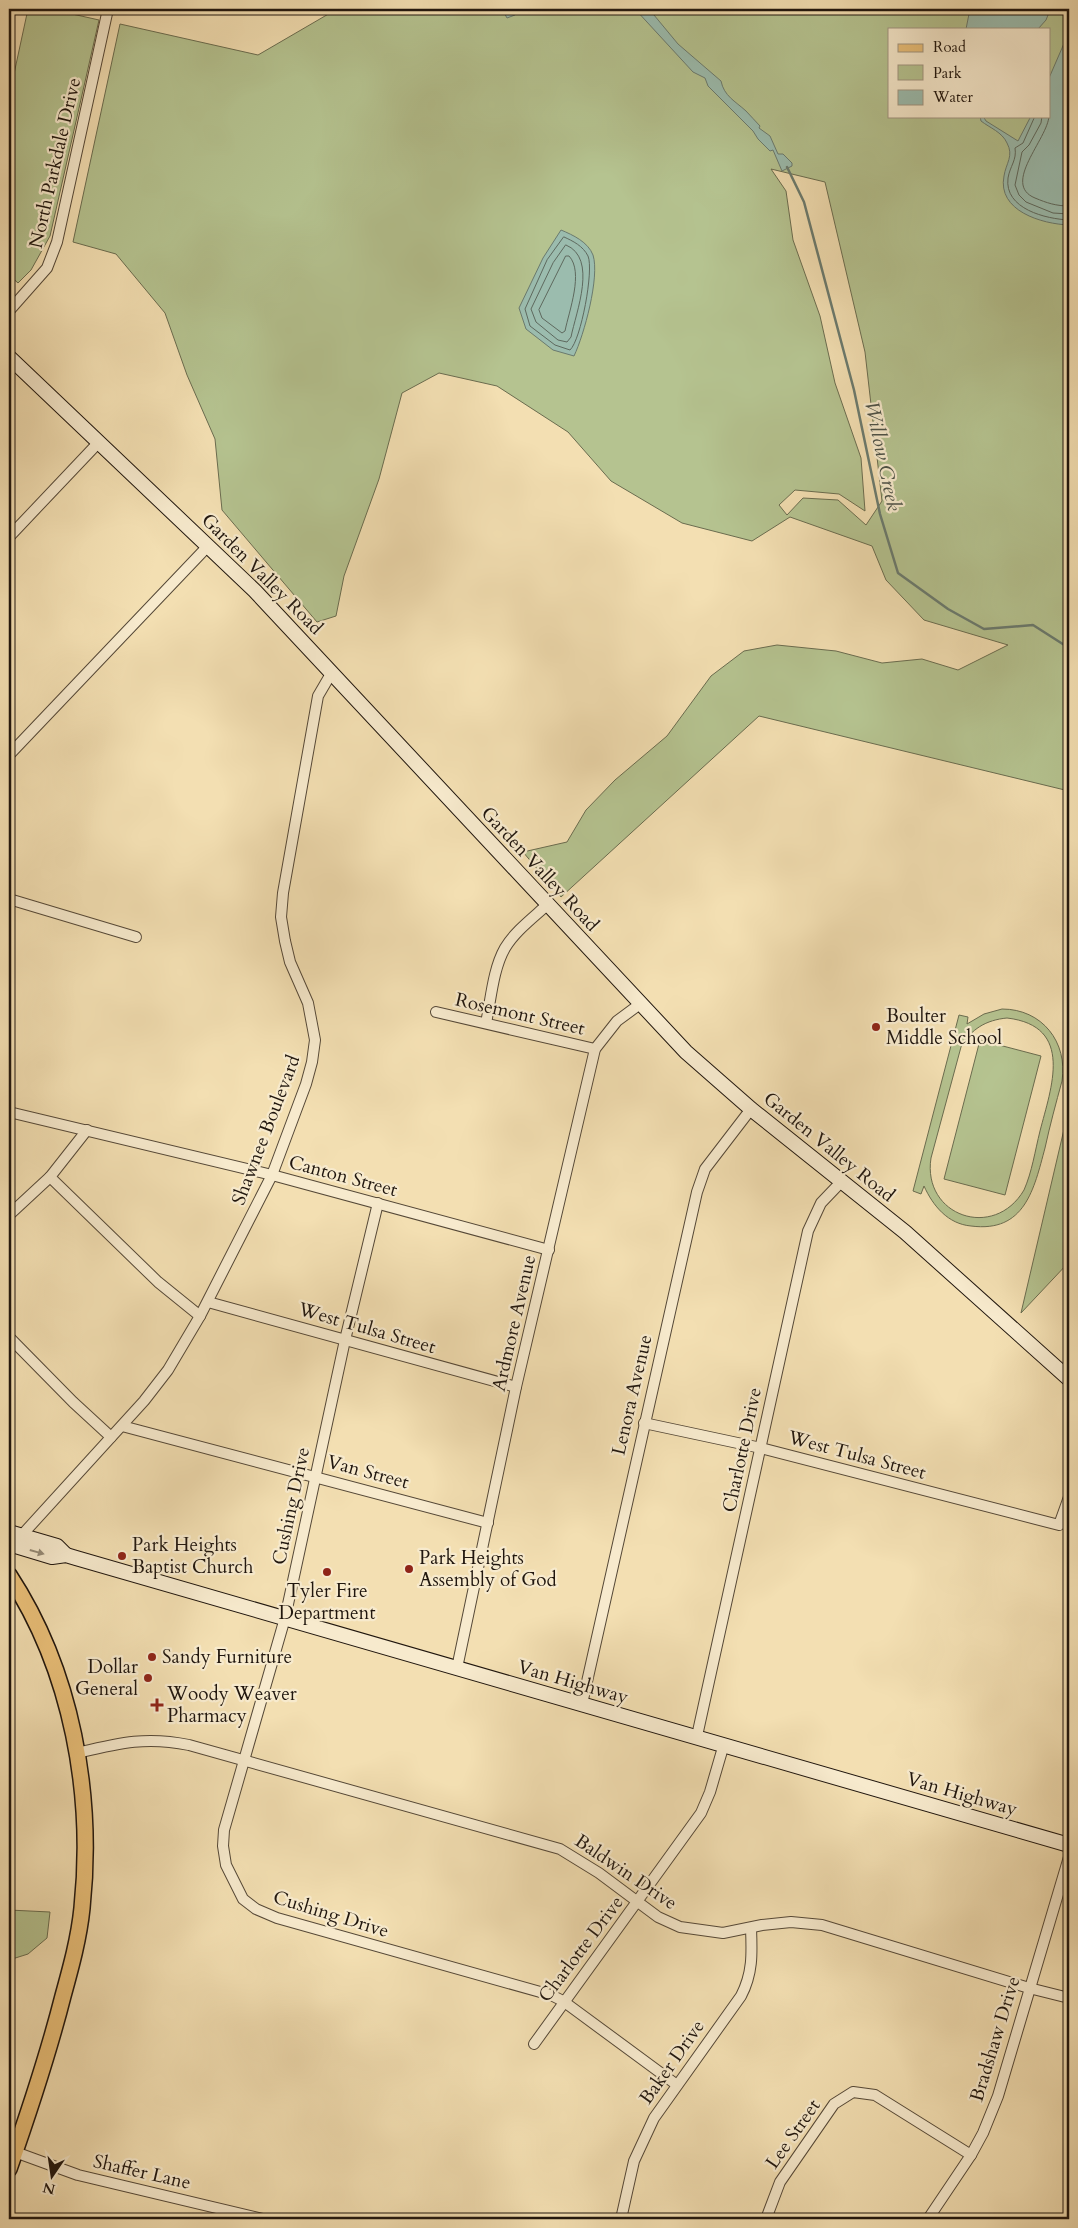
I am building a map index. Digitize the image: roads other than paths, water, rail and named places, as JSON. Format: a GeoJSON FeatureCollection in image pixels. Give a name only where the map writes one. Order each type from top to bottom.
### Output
{"type":"FeatureCollection","features":[{"type":"Feature","properties":{"kind":"main road"},"geometry":{"type":"LineString","coordinates":[[9,1575],[32,1616],[60,1684],[77,1753],[84,1822],[85,1866],[82,1909],[74,1953],[54,2031],[9,2169]]}},
{"type":"Feature","properties":{"kind":"street","name":"North Parkdale Drive"},"geometry":{"type":"LineString","coordinates":[[9,311],[46,268],[57,242],[108,9]]}},
{"type":"Feature","properties":{"kind":"street","name":"Garden Valley Road"},"geometry":{"type":"LineString","coordinates":[[9,357],[255,591],[686,1052],[750,1109],[932,1255],[1069,1378]]}},
{"type":"Feature","properties":{"kind":"street"},"geometry":{"type":"LineString","coordinates":[[9,538],[99,442]]}},
{"type":"Feature","properties":{"kind":"street"},"geometry":{"type":"LineString","coordinates":[[9,756],[208,546]]}},
{"type":"Feature","properties":{"kind":"street","name":"Shawnee Boulevard"},"geometry":{"type":"LineString","coordinates":[[15,1533],[122,1426],[168,1370],[208,1302],[272,1175],[312,1062],[315,1040],[308,1003],[290,962],[285,941],[282,901],[289,850],[318,696],[332,672]]}},
{"type":"Feature","properties":{"kind":"street"},"geometry":{"type":"LineString","coordinates":[[9,899],[136,937]]}},
{"type":"Feature","properties":{"kind":"street"},"geometry":{"type":"LineString","coordinates":[[486,1023],[500,958],[506,946],[516,933],[548,904]]}},
{"type":"Feature","properties":{"kind":"street","name":"Ardmore Avenue"},"geometry":{"type":"LineString","coordinates":[[456,1668],[516,1387],[550,1250],[595,1050],[602,1038],[617,1021],[640,1004]]}},
{"type":"Feature","properties":{"kind":"street","name":"Rosemont Street"},"geometry":{"type":"LineString","coordinates":[[436,1012],[595,1050]]}},
{"type":"Feature","properties":{"kind":"street","name":"Lenora Avenue"},"geometry":{"type":"LineString","coordinates":[[582,1704],[697,1192],[705,1168],[750,1109]]}},
{"type":"Feature","properties":{"kind":"street","name":"Canton Street"},"geometry":{"type":"LineString","coordinates":[[9,1112],[272,1175],[550,1250]]}},
{"type":"Feature","properties":{"kind":"street"},"geometry":{"type":"LineString","coordinates":[[9,1215],[50,1177],[87,1130]]}},
{"type":"Feature","properties":{"kind":"street"},"geometry":{"type":"LineString","coordinates":[[50,1177],[158,1282],[200,1316]]}},
{"type":"Feature","properties":{"kind":"street","name":"Charlotte Drive"},"geometry":{"type":"LineString","coordinates":[[697,1736],[808,1231],[821,1203],[842,1181]]}},
{"type":"Feature","properties":{"kind":"street","name":"Cushing Drive"},"geometry":{"type":"LineString","coordinates":[[378,1203],[345,1340],[285,1618],[224,1830],[223,1846],[226,1865],[242,1899],[256,1909],[277,1918],[563,2000],[677,2085]]}},
{"type":"Feature","properties":{"kind":"street","name":"West Tulsa Street"},"geometry":{"type":"LineString","coordinates":[[208,1302],[516,1387]]}},
{"type":"Feature","properties":{"kind":"street"},"geometry":{"type":"LineString","coordinates":[[9,1337],[73,1402],[111,1437]]}},
{"type":"Feature","properties":{"kind":"street","name":"West Tulsa Street"},"geometry":{"type":"LineString","coordinates":[[644,1423],[761,1448],[1059,1525],[1069,1497]]}},
{"type":"Feature","properties":{"kind":"street","name":"Van Street"},"geometry":{"type":"LineString","coordinates":[[122,1426],[488,1523]]}},
{"type":"Feature","properties":{"kind":"street","name":"Van Highway"},"geometry":{"type":"LineString","coordinates":[[15,1533],[57,1546],[66,1555]]}},
{"type":"Feature","properties":{"kind":"street","name":"Van Highway"},"geometry":{"type":"LineString","coordinates":[[9,1544],[52,1557],[66,1555],[1069,1845]]}},
{"type":"Feature","properties":{"kind":"street","name":"Baldwin Drive"},"geometry":{"type":"LineString","coordinates":[[77,1753],[134,1740],[170,1740],[245,1759],[560,1849],[599,1873],[658,1917],[680,1928],[723,1932],[791,1922],[822,1925],[1029,1988],[1069,1998]]}},
{"type":"Feature","properties":{"kind":"street","name":"Charlotte Drive"},"geometry":{"type":"LineString","coordinates":[[534,2044],[563,2000],[638,1902],[701,1813],[710,1792],[724,1744]]}},
{"type":"Feature","properties":{"kind":"street","name":"Bradshaw Drive"},"geometry":{"type":"LineString","coordinates":[[928,2219],[971,2155],[983,2133],[998,2096],[1069,1857]]}},
{"type":"Feature","properties":{"kind":"street","name":"Baker Drive"},"geometry":{"type":"LineString","coordinates":[[621,2219],[634,2161],[654,2118],[741,1996],[747,1984],[752,1957],[751,1928]]}},
{"type":"Feature","properties":{"kind":"street","name":"Lee Street"},"geometry":{"type":"LineString","coordinates":[[766,2219],[780,2182],[834,2104],[853,2092],[875,2095],[971,2155]]}},
{"type":"Feature","properties":{"kind":"street","name":"Shaffer Lane"},"geometry":{"type":"LineString","coordinates":[[15,2152],[78,2175],[262,2219]]}},
{"type":"Feature","properties":{"kind":"water"},"geometry":{"type":"Polygon","coordinates":[[[502,9],[518,9],[515,15],[507,18],[502,9]]]}},
{"type":"Feature","properties":{"kind":"water"},"geometry":{"type":"Polygon","coordinates":[[[635,9],[649,9],[678,44],[721,81],[727,94],[748,113],[760,126],[759,128],[770,136],[778,154],[783,154],[792,163],[792,166],[782,171],[773,150],[770,151],[758,139],[753,131],[708,86],[705,78],[693,72],[635,9]]]}},
{"type":"Feature","properties":{"kind":"water"},"geometry":{"type":"Polygon","coordinates":[[[970,9],[1050,10],[1046,20],[1039,28],[966,28],[970,9]]]}},
{"type":"Feature","properties":{"kind":"water"},"geometry":{"type":"Polygon","coordinates":[[[1069,32],[1069,225],[1046,222],[1014,207],[1007,198],[1004,188],[1004,176],[1010,156],[1009,148],[1005,139],[996,130],[981,121],[980,118],[984,118],[1018,141],[1030,118],[1050,118],[1050,76],[1069,32]]]}},
{"type":"Feature","properties":{"kind":"water"},"geometry":{"type":"Polygon","coordinates":[[[561,230],[588,246],[593,255],[595,265],[590,306],[574,356],[553,350],[526,329],[519,308],[543,258],[561,230]]]}},
{"type":"Feature","properties":{"kind":"waterway","name":"Willow Creek"},"geometry":{"type":"LineString","coordinates":[[787,167],[804,202],[854,390],[880,514],[898,573],[948,609],[984,629],[1033,625],[1069,648]]}},
{"type":"Feature","properties":{"kind":"place","name":"Boulter Middle School"},"geometry":{"type":"Point","coordinates":[876,1027]}},
{"type":"Feature","properties":{"kind":"place","name":"Park Heights Baptist Church"},"geometry":{"type":"Point","coordinates":[122,1556]}},
{"type":"Feature","properties":{"kind":"place","name":"Park Heights Assembly of God"},"geometry":{"type":"Point","coordinates":[409,1569]}},
{"type":"Feature","properties":{"kind":"place","name":"Tyler Fire Department"},"geometry":{"type":"Point","coordinates":[327,1572]}},
{"type":"Feature","properties":{"kind":"place","name":"Sandy Furniture"},"geometry":{"type":"Point","coordinates":[152,1657]}},
{"type":"Feature","properties":{"kind":"place","name":"Dollar General"},"geometry":{"type":"Point","coordinates":[148,1678]}},
{"type":"Feature","properties":{"kind":"place","name":"Woody Weaver Pharmacy"},"geometry":{"type":"Point","coordinates":[157,1705]}}]}
